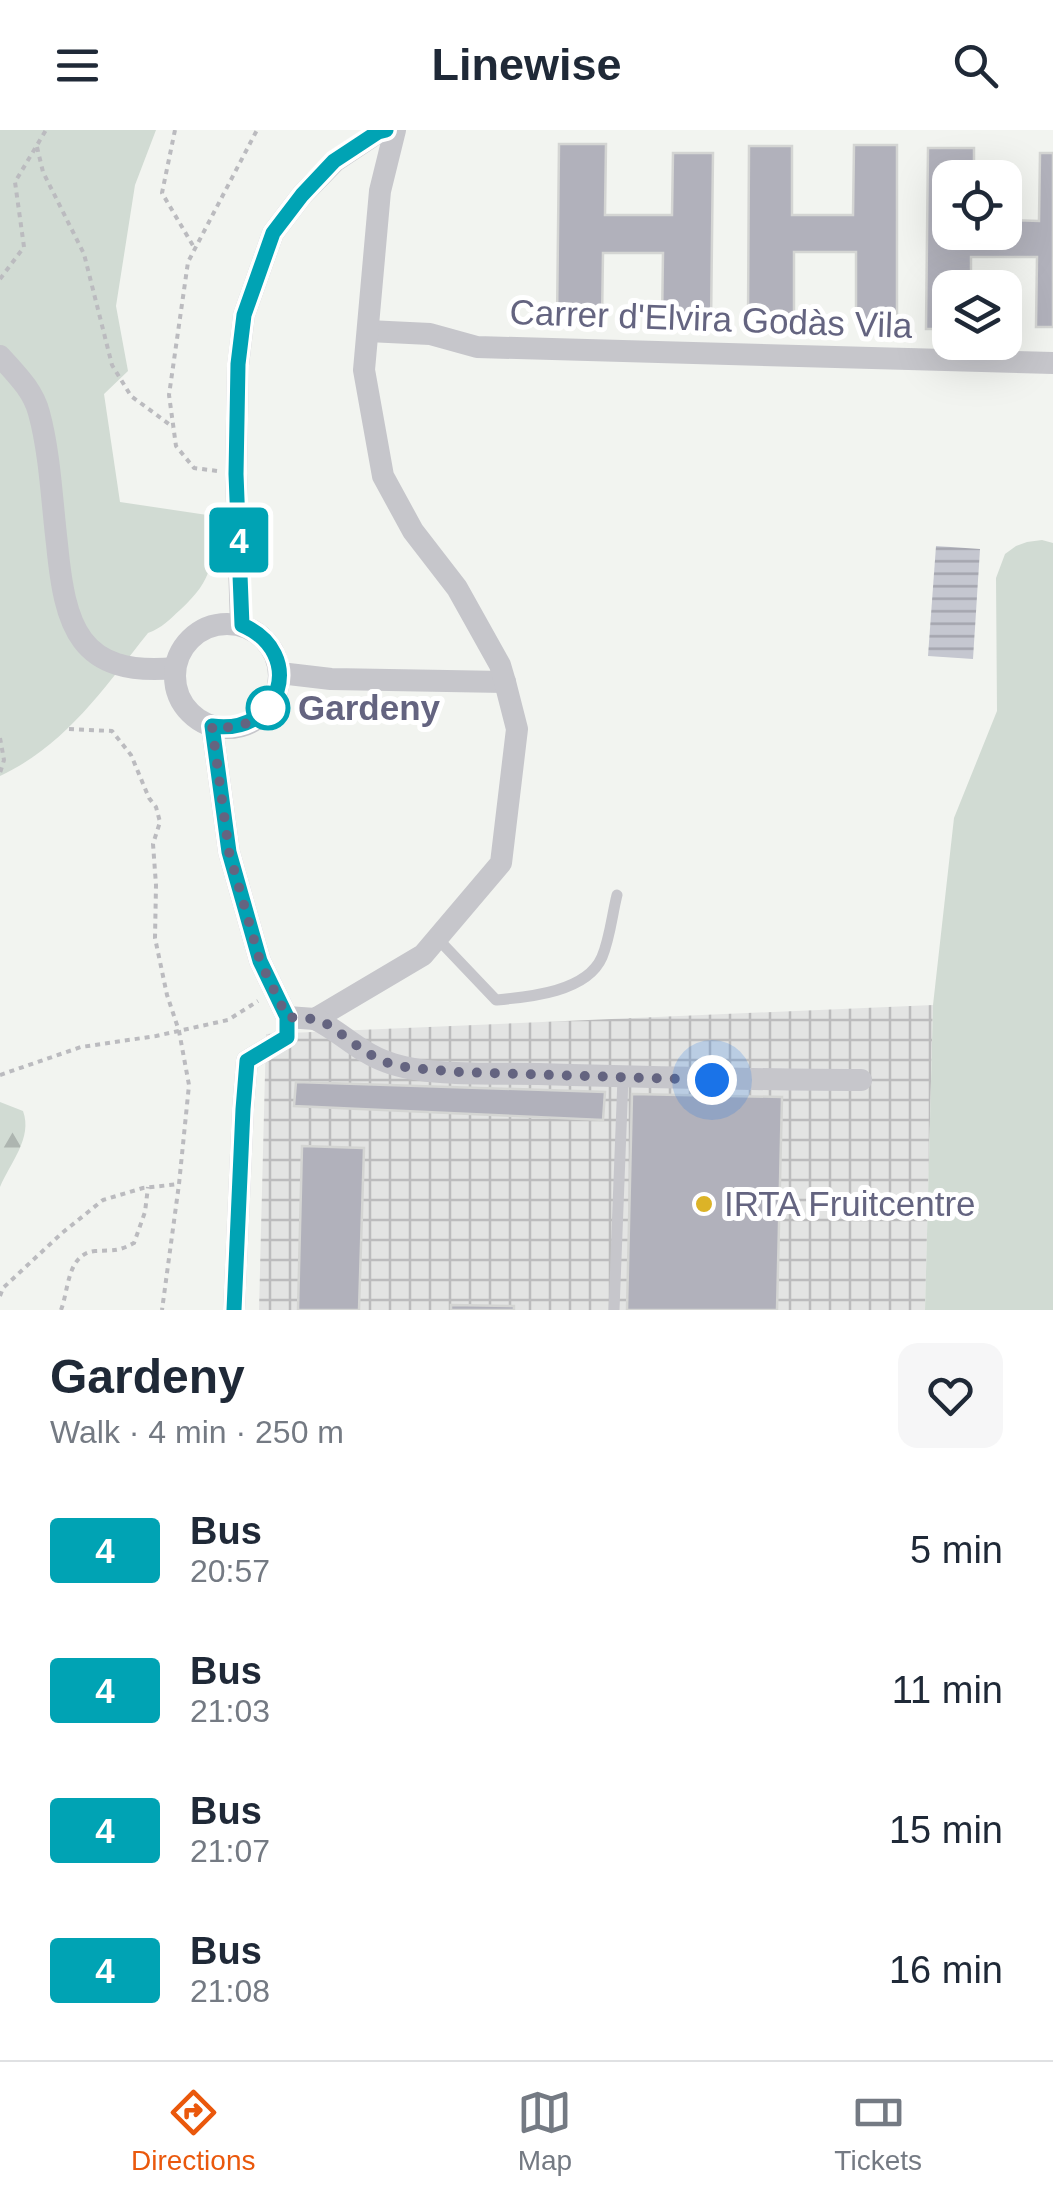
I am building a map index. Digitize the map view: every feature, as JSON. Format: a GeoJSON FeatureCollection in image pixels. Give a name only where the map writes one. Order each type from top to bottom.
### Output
{"type":"FeatureCollection","features":[{"type":"Feature","properties":{"kind":"street"},"geometry":{"type":"LineString","coordinates":[[242,625],[236,474],[238,364],[244,315],[273,233],[302,195],[334,161],[386,130]]}},
{"type":"Feature","properties":{"kind":"street"},"geometry":{"type":"LineString","coordinates":[[234,1310],[247,1061],[287,1027],[315,1019],[423,956],[501,864],[517,730],[505,682],[500,664],[457,588],[413,530],[383,476],[364,370],[380,191],[395,130]]}},
{"type":"Feature","properties":{"kind":"street","name":"Carrer d'Elvira Godàs Vila"},"geometry":{"type":"LineString","coordinates":[[368,330],[430,334],[477,347],[1053,364]]}},
{"type":"Feature","properties":{"kind":"street"},"geometry":{"type":"LineString","coordinates":[[0,356],[27,388],[39,414],[60,582],[72,626],[86,645],[106,659],[144,670],[175,668]]}},
{"type":"Feature","properties":{"kind":"street"},"geometry":{"type":"LineString","coordinates":[[242,625],[269,643],[277,657],[278,690],[271,705],[245,725],[212,726],[184,706],[176,688],[175,668],[180,651],[206,627],[242,625]]}},
{"type":"Feature","properties":{"kind":"street"},"geometry":{"type":"LineString","coordinates":[[280,673],[331,679],[505,682]]}},
{"type":"Feature","properties":{"kind":"street"},"geometry":{"type":"LineString","coordinates":[[212,726],[229,852],[260,961],[287,1027]]}},
{"type":"Feature","properties":{"kind":"street"},"geometry":{"type":"LineString","coordinates":[[315,1019],[367,1053],[410,1068],[623,1078],[861,1080]]}},
{"type":"Feature","properties":{"kind":"lane"},"geometry":{"type":"LineString","coordinates":[[438,938],[496,1000],[537,997],[580,980],[601,960],[617,895]]}},
{"type":"Feature","properties":{"kind":"lane"},"geometry":{"type":"LineString","coordinates":[[614,1310],[623,1078]]}},
{"type":"Feature","properties":{"kind":"path"},"geometry":{"type":"LineString","coordinates":[[0,279],[24,246],[14,182],[46,130]]}},
{"type":"Feature","properties":{"kind":"path"},"geometry":{"type":"LineString","coordinates":[[175,130],[162,193],[195,248]]}},
{"type":"Feature","properties":{"kind":"path"},"geometry":{"type":"LineString","coordinates":[[236,474],[194,468],[176,446],[170,395],[188,262],[257,130]]}},
{"type":"Feature","properties":{"kind":"path"},"geometry":{"type":"LineString","coordinates":[[37,147],[43,172],[84,254],[112,366],[131,396],[174,427]]}},
{"type":"Feature","properties":{"kind":"path"},"geometry":{"type":"LineString","coordinates":[[69,729],[112,730],[131,755],[160,822],[154,844],[155,938],[179,1031],[188,1085],[180,1184],[162,1310]]}},
{"type":"Feature","properties":{"kind":"path"},"geometry":{"type":"LineString","coordinates":[[0,738],[4,760],[0,772]]}},
{"type":"Feature","properties":{"kind":"path"},"geometry":{"type":"LineString","coordinates":[[0,1075],[81,1048],[228,1020],[274,990]]}},
{"type":"Feature","properties":{"kind":"path"},"geometry":{"type":"LineString","coordinates":[[0,1296],[3,1288],[62,1233],[103,1200],[180,1184]]}},
{"type":"Feature","properties":{"kind":"path"},"geometry":{"type":"LineString","coordinates":[[61,1310],[76,1262],[87,1252],[119,1251],[134,1243],[148,1188]]}},
{"type":"Feature","properties":{"kind":"shaded area"},"geometry":{"type":"Polygon","coordinates":[[[936,546],[980,549],[973,659],[928,656],[936,546]]]}},
{"type":"Feature","properties":{"kind":"shaded area"},"geometry":{"type":"Polygon","coordinates":[[[933,1005],[925,1310],[259,1310],[266,1034],[933,1005]]]}},
{"type":"Feature","properties":{"kind":"green space"},"geometry":{"type":"Polygon","coordinates":[[[0,130],[156,130],[135,185],[116,306],[128,371],[104,394],[120,502],[214,516],[210,568],[191,599],[166,623],[148,633],[64,732],[0,776],[0,130]]]}},
{"type":"Feature","properties":{"kind":"green space"},"geometry":{"type":"Polygon","coordinates":[[[1042,540],[1053,543],[1053,1310],[925,1310],[933,1005],[954,818],[997,711],[996,578],[1005,554],[1016,546],[1042,540]]]}},
{"type":"Feature","properties":{"kind":"green space"},"geometry":{"type":"Polygon","coordinates":[[[0,1102],[23,1111],[25,1131],[0,1187],[0,1102]]]}},
{"type":"Feature","properties":{"kind":"building"},"geometry":{"type":"Polygon","coordinates":[[[559,144],[606,144],[605,215],[672,215],[673,153],[713,153],[711,325],[662,324],[663,253],[603,253],[602,322],[557,322],[559,144]]]}},
{"type":"Feature","properties":{"kind":"building"},"geometry":{"type":"Polygon","coordinates":[[[854,145],[897,145],[897,324],[856,324],[856,252],[794,252],[794,320],[748,320],[749,146],[792,146],[792,215],[853,215],[854,145]]]}},
{"type":"Feature","properties":{"kind":"building"},"geometry":{"type":"Polygon","coordinates":[[[928,148],[974,148],[974,160],[932,160],[932,250],[1022,250],[1022,220],[1039,221],[1040,153],[1053,153],[1053,327],[1036,327],[1037,257],[971,257],[971,270],[932,270],[932,329],[926,329],[928,148]]]}},
{"type":"Feature","properties":{"kind":"building"},"geometry":{"type":"Polygon","coordinates":[[[296,1082],[605,1092],[603,1120],[294,1106],[296,1082]]]}},
{"type":"Feature","properties":{"kind":"building","name":"IRTA Fruitcentre"},"geometry":{"type":"Polygon","coordinates":[[[632,1094],[782,1097],[777,1310],[627,1310],[632,1094]]]}},
{"type":"Feature","properties":{"kind":"building"},"geometry":{"type":"Polygon","coordinates":[[[302,1146],[364,1148],[359,1310],[298,1310],[302,1146]]]}},
{"type":"Feature","properties":{"kind":"building"},"geometry":{"type":"Polygon","coordinates":[[[451,1305],[514,1306],[514,1310],[451,1310],[451,1305]]]}},
{"type":"Feature","properties":{"kind":"bus line","name":"4"},"geometry":{"type":"LineString","coordinates":[[234,1310],[247,1061],[287,1037],[287,1017],[260,961],[229,852],[212,726],[245,725],[259,717],[271,705],[280,673],[269,643],[242,625],[236,474],[238,364],[244,315],[273,233],[302,195],[334,161],[386,130]]}},
{"type":"Feature","properties":{"kind":"place","name":"Gardeny"},"geometry":{"type":"Point","coordinates":[268,708]}},
{"type":"Feature","properties":{"kind":"place","name":"IRTA Fruitcentre"},"geometry":{"type":"Point","coordinates":[704,1204]}},
{"type":"Feature","properties":{"kind":"route"},"geometry":{"type":"LineString","coordinates":[[268,708],[271,705],[245,725],[212,726],[229,852],[260,961],[287,1017],[315,1019],[367,1053],[410,1068],[712,1080]]}}]}
